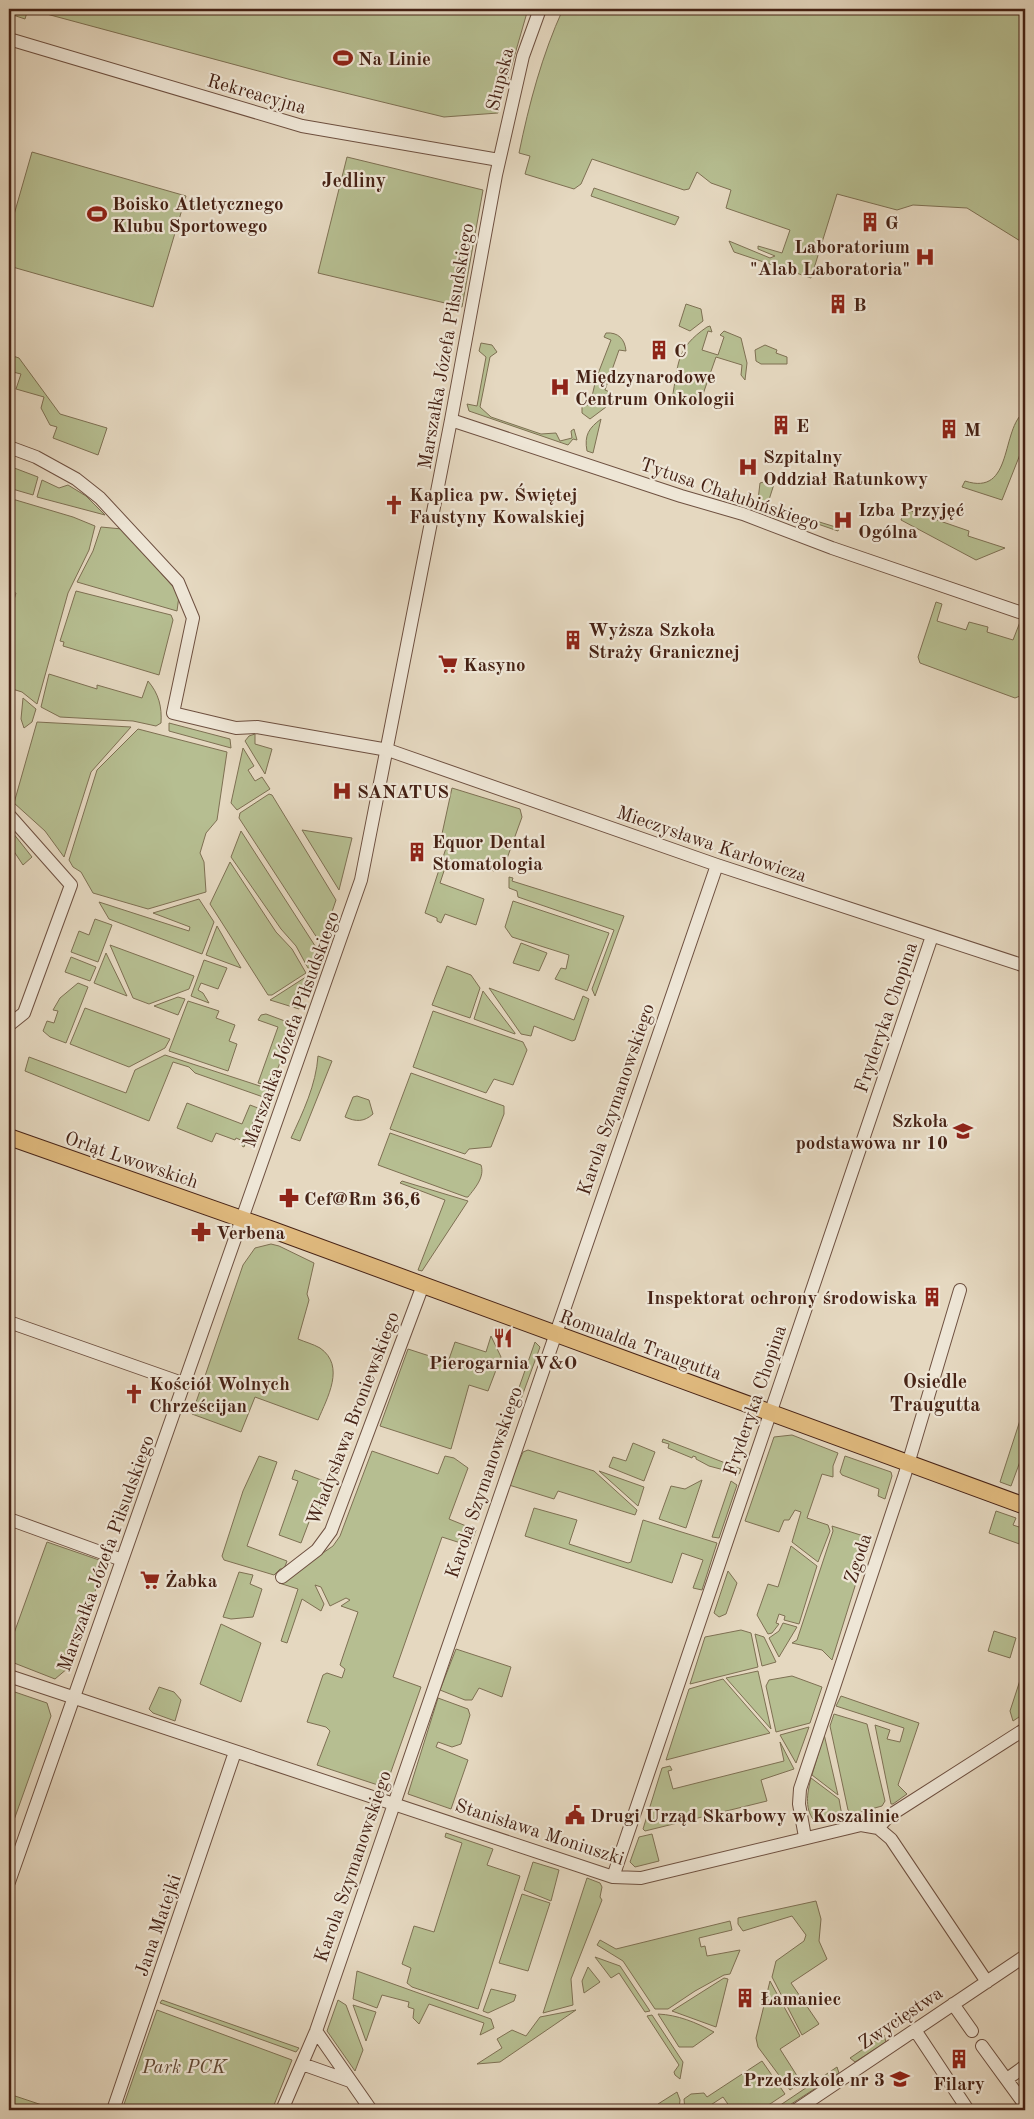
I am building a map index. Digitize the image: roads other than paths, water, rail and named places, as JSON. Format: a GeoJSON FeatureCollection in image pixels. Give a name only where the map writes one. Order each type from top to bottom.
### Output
{"type":"FeatureCollection","features":[{"type":"Feature","properties":{"kind":"main road","name":"Orląt Lwowskich"},"geometry":{"type":"LineString","coordinates":[[9,1137],[242,1219]]}},
{"type":"Feature","properties":{"kind":"main road","name":"Romualda Traugutta"},"geometry":{"type":"LineString","coordinates":[[242,1219],[1025,1506]]}},
{"type":"Feature","properties":{"kind":"street","name":"Słupska"},"geometry":{"type":"LineString","coordinates":[[499,160],[523,56],[540,9]]}},
{"type":"Feature","properties":{"kind":"street","name":"Rekreacyjna"},"geometry":{"type":"LineString","coordinates":[[9,39],[302,126],[499,160]]}},
{"type":"Feature","properties":{"kind":"street","name":"Marszałka Józefa Piłsudskiego"},"geometry":{"type":"LineString","coordinates":[[9,1882],[354,902],[368,850],[388,750],[499,160]]}},
{"type":"Feature","properties":{"kind":"street","name":"Tytusa Chałubińskiego"},"geometry":{"type":"LineString","coordinates":[[451,420],[681,496],[743,514],[832,548],[1025,614]]}},
{"type":"Feature","properties":{"kind":"street","name":"Mieczysława Karłowicza"},"geometry":{"type":"LineString","coordinates":[[9,447],[36,457],[76,479],[100,498],[178,582],[193,618],[174,713],[236,728],[258,727],[388,750],[716,865],[1025,966]]}},
{"type":"Feature","properties":{"kind":"street"},"geometry":{"type":"LineString","coordinates":[[9,815],[70,885],[24,1013],[9,1026]]}},
{"type":"Feature","properties":{"kind":"street","name":"Karola Szymanowskiego"},"geometry":{"type":"LineString","coordinates":[[282,2110],[316,2031],[716,865]]}},
{"type":"Feature","properties":{"kind":"street","name":"Fryderyka Chopina"},"geometry":{"type":"LineString","coordinates":[[613,1877],[932,936]]}},
{"type":"Feature","properties":{"kind":"street","name":"Władysława Broniewskiego"},"geometry":{"type":"LineString","coordinates":[[282,1577],[317,1550],[331,1531],[423,1285]]}},
{"type":"Feature","properties":{"kind":"street","name":"Zgoda"},"geometry":{"type":"LineString","coordinates":[[805,1837],[799,1804],[800,1789],[908,1464],[960,1290]]}},
{"type":"Feature","properties":{"kind":"street"},"geometry":{"type":"LineString","coordinates":[[9,1322],[184,1384]]}},
{"type":"Feature","properties":{"kind":"street"},"geometry":{"type":"LineString","coordinates":[[9,1519],[122,1560]]}},
{"type":"Feature","properties":{"kind":"street","name":"Stanisława Moniuszki"},"geometry":{"type":"LineString","coordinates":[[9,1676],[613,1877],[641,1878],[861,1825],[878,1828]]}},
{"type":"Feature","properties":{"kind":"street"},"geometry":{"type":"LineString","coordinates":[[987,1982],[891,1838],[878,1828],[889,1816],[1025,1729]]}},
{"type":"Feature","properties":{"kind":"street","name":"Jana Matejki"},"geometry":{"type":"LineString","coordinates":[[113,2110],[235,1752]]}},
{"type":"Feature","properties":{"kind":"street","name":"Zwycięstwa"},"geometry":{"type":"LineString","coordinates":[[796,2110],[1025,1956]]}},
{"type":"Feature","properties":{"kind":"street"},"geometry":{"type":"LineString","coordinates":[[953,2004],[972,2031]]}},
{"type":"Feature","properties":{"kind":"street"},"geometry":{"type":"LineString","coordinates":[[915,2030],[968,2110]]}},
{"type":"Feature","properties":{"kind":"street"},"geometry":{"type":"LineString","coordinates":[[316,2031],[371,2110]]}},
{"type":"Feature","properties":{"kind":"street"},"geometry":{"type":"LineString","coordinates":[[982,2046],[1024,2104],[1012,2110]]}},
{"type":"Feature","properties":{"kind":"street"},"geometry":{"type":"LineString","coordinates":[[302,2064],[350,2081]]}},
{"type":"Feature","properties":{"kind":"street"},"geometry":{"type":"LineString","coordinates":[[1007,2078],[1025,2066]]}},
{"type":"Feature","properties":{"kind":"place","name":"Na Linie"},"geometry":{"type":"Point","coordinates":[343,58]}},
{"type":"Feature","properties":{"kind":"place","name":"Boisko Atletycznego Klubu Sportowego"},"geometry":{"type":"Point","coordinates":[97,214]}},
{"type":"Feature","properties":{"kind":"place","name":"G"},"geometry":{"type":"Point","coordinates":[870,222]}},
{"type":"Feature","properties":{"kind":"place","name":"Laboratorium \"Alab Laboratoria\""},"geometry":{"type":"Point","coordinates":[925,257]}},
{"type":"Feature","properties":{"kind":"place","name":"B"},"geometry":{"type":"Point","coordinates":[838,304]}},
{"type":"Feature","properties":{"kind":"place","name":"C"},"geometry":{"type":"Point","coordinates":[659,350]}},
{"type":"Feature","properties":{"kind":"place","name":"Międzynarodowe Centrum Onkologii"},"geometry":{"type":"Point","coordinates":[560,387]}},
{"type":"Feature","properties":{"kind":"place","name":"E"},"geometry":{"type":"Point","coordinates":[781,425]}},
{"type":"Feature","properties":{"kind":"place","name":"M"},"geometry":{"type":"Point","coordinates":[949,429]}},
{"type":"Feature","properties":{"kind":"place","name":"Szpitalny Oddział Ratunkowy"},"geometry":{"type":"Point","coordinates":[748,467]}},
{"type":"Feature","properties":{"kind":"place","name":"Kaplica pw. Świętej Faustyny Kowalskiej"},"geometry":{"type":"Point","coordinates":[394,505]}},
{"type":"Feature","properties":{"kind":"place","name":"Izba Przyjęć Ogólna"},"geometry":{"type":"Point","coordinates":[843,520]}},
{"type":"Feature","properties":{"kind":"place","name":"Wyższa Szkoła Straży Granicznej"},"geometry":{"type":"Point","coordinates":[573,640]}},
{"type":"Feature","properties":{"kind":"place","name":"Kasyno"},"geometry":{"type":"Point","coordinates":[448,664]}},
{"type":"Feature","properties":{"kind":"place","name":"SANATUS"},"geometry":{"type":"Point","coordinates":[342,791]}},
{"type":"Feature","properties":{"kind":"place","name":"Equor Dental Stomatologia"},"geometry":{"type":"Point","coordinates":[417,852]}},
{"type":"Feature","properties":{"kind":"place","name":"Szkoła podstawowa nr 10"},"geometry":{"type":"Point","coordinates":[963,1131]}},
{"type":"Feature","properties":{"kind":"place","name":"Cef@Rm 36,6"},"geometry":{"type":"Point","coordinates":[289,1198]}},
{"type":"Feature","properties":{"kind":"place","name":"Verbena"},"geometry":{"type":"Point","coordinates":[201,1232]}},
{"type":"Feature","properties":{"kind":"place","name":"Inspektorat ochrony środowiska"},"geometry":{"type":"Point","coordinates":[932,1297]}},
{"type":"Feature","properties":{"kind":"place","name":"Pierogarnia V&O"},"geometry":{"type":"Point","coordinates":[503,1338]}},
{"type":"Feature","properties":{"kind":"place","name":"Kościół Wolnych Chrześcijan"},"geometry":{"type":"Point","coordinates":[134,1394]}},
{"type":"Feature","properties":{"kind":"place","name":"Żabka"},"geometry":{"type":"Point","coordinates":[150,1580]}},
{"type":"Feature","properties":{"kind":"place","name":"Drugi Urząd Skarbowy w Koszalinie"},"geometry":{"type":"Point","coordinates":[575,1815]}},
{"type":"Feature","properties":{"kind":"place","name":"Łamaniec"},"geometry":{"type":"Point","coordinates":[745,1998]}},
{"type":"Feature","properties":{"kind":"place","name":"Filary"},"geometry":{"type":"Point","coordinates":[959,2059]}},
{"type":"Feature","properties":{"kind":"place","name":"Przedszkole nr 3"},"geometry":{"type":"Point","coordinates":[900,2079]}},
{"type":"Feature","properties":{"kind":"district","name":"Jedliny"},"geometry":{"type":"Point","coordinates":[354,180]}},
{"type":"Feature","properties":{"kind":"district","name":"Osiedle Traugutta"},"geometry":{"type":"Point","coordinates":[935,1392]}},
{"type":"Feature","properties":{"kind":"park label","name":"Park PCK"},"geometry":{"type":"Point","coordinates":[184,2066]}}]}
